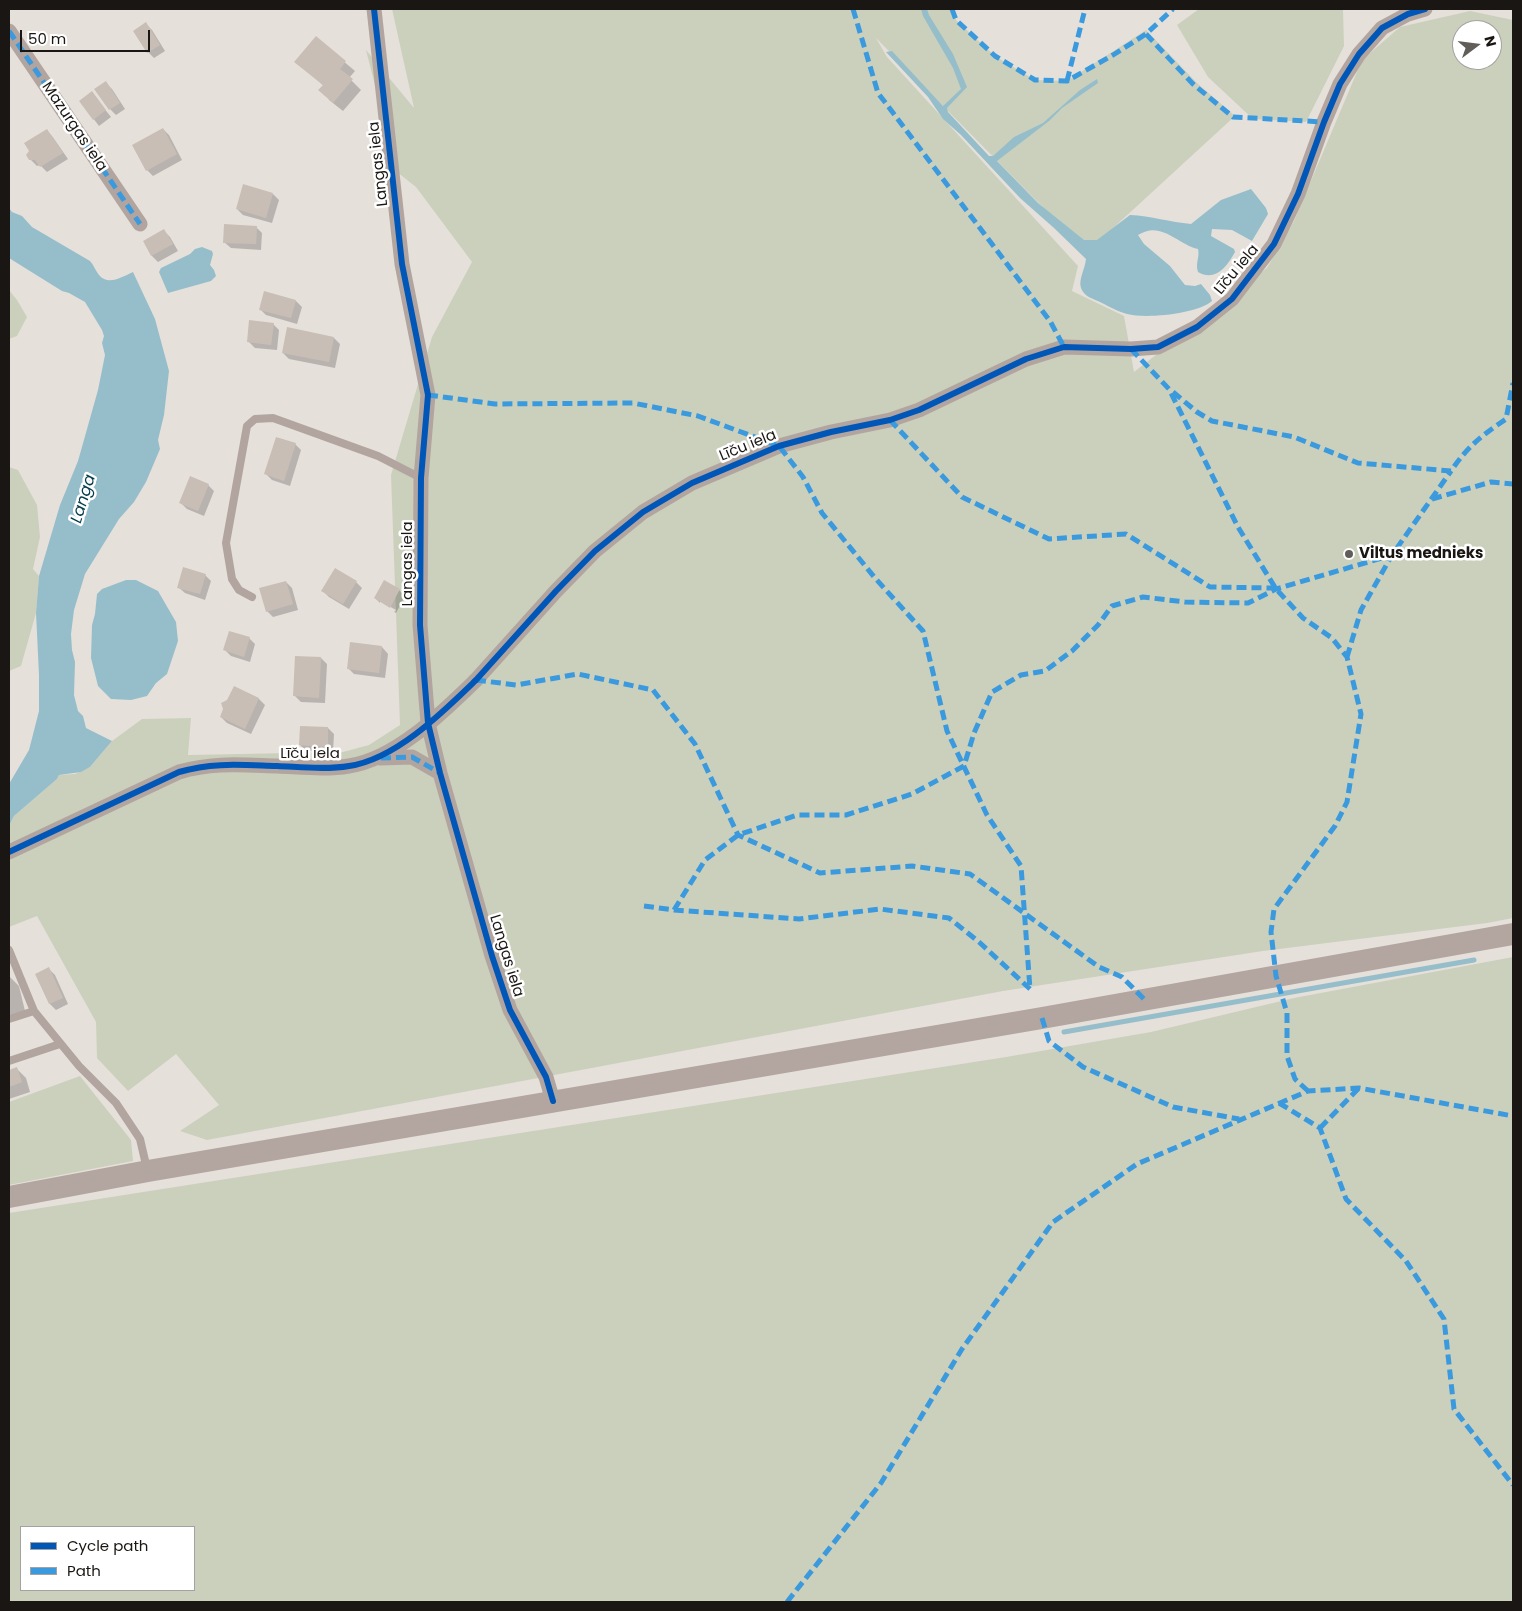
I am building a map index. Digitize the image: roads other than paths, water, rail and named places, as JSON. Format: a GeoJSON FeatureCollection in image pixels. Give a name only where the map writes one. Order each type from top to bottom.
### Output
{"type":"FeatureCollection","features":[{"type":"Feature","properties":{"kind":"main road"},"geometry":{"type":"LineString","coordinates":[[9,1196],[552,1101],[1032,1020],[1513,934]]}},
{"type":"Feature","properties":{"kind":"street","name":"Langas iela"},"geometry":{"type":"LineString","coordinates":[[374,9],[402,264],[428,395],[421,478],[420,625],[428,723],[440,773],[492,956],[510,1010],[546,1077],[552,1101]]}},
{"type":"Feature","properties":{"kind":"street","name":"Līču iela"},"geometry":{"type":"LineString","coordinates":[[9,852],[179,772],[199,766],[246,764],[327,768],[351,766],[375,758],[402,745],[476,680],[556,590],[595,551],[643,512],[692,483],[779,446],[831,432],[890,420],[919,410],[1026,359],[1054,350],[1064,347],[1131,349],[1158,347],[1197,327],[1232,299],[1274,244],[1298,194],[1340,84],[1359,54],[1382,28],[1408,14],[1425,9]]}},
{"type":"Feature","properties":{"kind":"street","name":"Mazurgas iela"},"geometry":{"type":"LineString","coordinates":[[9,31],[140,224]]}},
{"type":"Feature","properties":{"kind":"street"},"geometry":{"type":"LineString","coordinates":[[375,758],[412,757],[440,773]]}},
{"type":"Feature","properties":{"kind":"lane"},"geometry":{"type":"LineString","coordinates":[[252,597],[239,590],[232,579],[226,542],[247,426],[255,419],[273,418],[378,456],[421,478]]}},
{"type":"Feature","properties":{"kind":"lane"},"geometry":{"type":"LineString","coordinates":[[9,950],[34,1011],[60,1044],[116,1103],[140,1139],[148,1171]]}},
{"type":"Feature","properties":{"kind":"lane"},"geometry":{"type":"LineString","coordinates":[[9,1019],[34,1011]]}},
{"type":"Feature","properties":{"kind":"lane"},"geometry":{"type":"LineString","coordinates":[[9,1061],[60,1044]]}},
{"type":"Feature","properties":{"kind":"water"},"geometry":{"type":"Polygon","coordinates":[[[921,9],[927,9],[953,54],[967,87],[947,108],[948,112],[989,156],[993,156],[1014,137],[1043,123],[1080,90],[1097,79],[1098,83],[1062,108],[1049,121],[997,161],[1038,203],[1084,240],[1097,240],[1130,215],[1191,224],[1221,200],[1251,189],[1266,208],[1268,214],[1252,241],[1232,230],[1212,229],[1211,236],[1234,249],[1235,252],[1224,268],[1215,274],[1204,275],[1198,272],[1198,249],[1169,234],[1154,230],[1138,235],[1144,244],[1170,266],[1185,285],[1195,286],[1201,284],[1210,295],[1212,301],[1184,312],[1146,316],[1118,311],[1084,294],[1080,282],[1086,259],[1020,198],[961,135],[943,119],[928,97],[886,52],[892,51],[943,106],[961,89],[953,68],[923,16],[921,9]]]}},
{"type":"Feature","properties":{"kind":"water","name":"Langa"},"geometry":{"type":"Polygon","coordinates":[[[9,208],[12,212],[22,216],[32,227],[90,261],[103,278],[115,280],[133,272],[155,319],[169,371],[164,415],[158,440],[160,449],[146,482],[134,502],[119,519],[85,574],[74,610],[71,634],[75,662],[74,695],[78,711],[83,716],[86,728],[112,741],[90,767],[81,772],[59,775],[57,779],[14,816],[9,826],[9,784],[29,750],[39,711],[36,613],[39,576],[60,505],[78,461],[98,390],[105,355],[102,343],[104,336],[102,330],[85,302],[62,291],[9,258],[9,208]]]}},
{"type":"Feature","properties":{"kind":"water"},"geometry":{"type":"Polygon","coordinates":[[[202,247],[212,251],[210,265],[216,276],[211,281],[168,293],[159,272],[161,268],[202,247]]]}},
{"type":"Feature","properties":{"kind":"water"},"geometry":{"type":"Polygon","coordinates":[[[126,580],[136,580],[158,591],[176,622],[178,641],[167,674],[156,683],[147,696],[131,700],[111,699],[98,686],[91,658],[92,625],[97,594],[102,589],[126,580]]]}},
{"type":"Feature","properties":{"kind":"waterway"},"geometry":{"type":"LineString","coordinates":[[1064,1032],[1474,960]]}},
{"type":"Feature","properties":{"kind":"place","name":"Viltus mednieks"},"geometry":{"type":"Point","coordinates":[1349,554]}}]}
